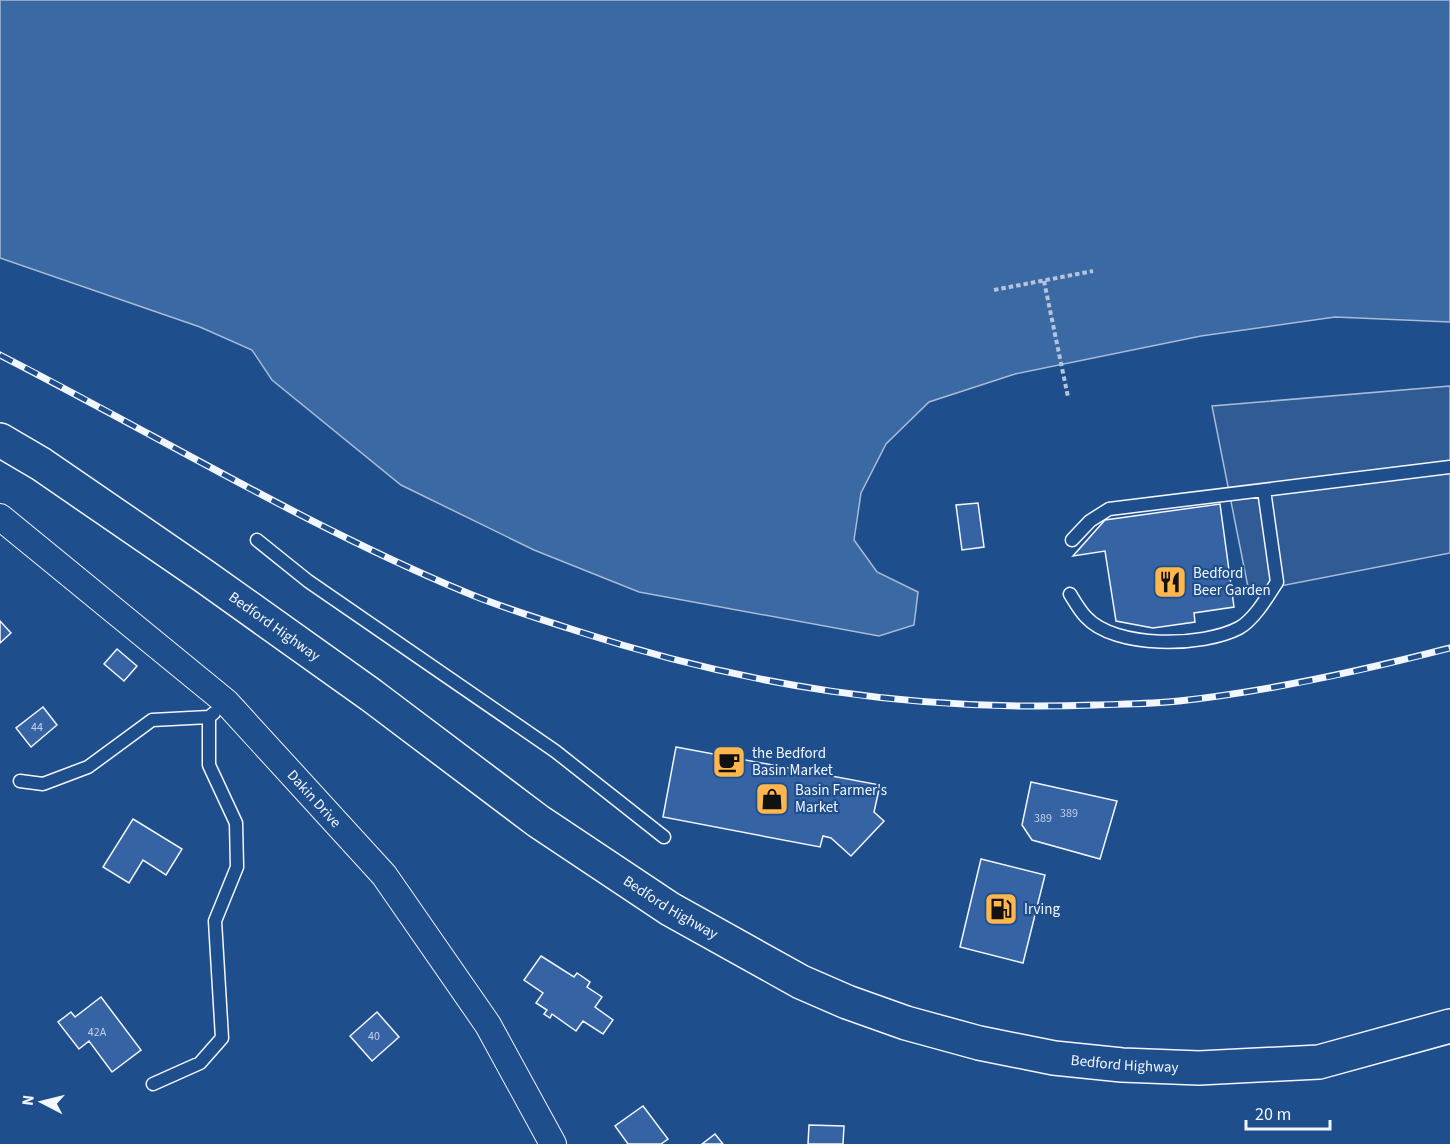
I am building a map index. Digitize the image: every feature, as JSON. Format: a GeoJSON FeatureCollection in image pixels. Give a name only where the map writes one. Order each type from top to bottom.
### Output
{"type":"FeatureCollection","features":[{"type":"Feature","properties":{"kind":"main road","name":"Bedford Highway"},"geometry":{"type":"LineString","coordinates":[[0,440],[41,464],[204,576],[370,695],[537,821],[670,909],[801,982],[847,1002],[906,1023],[979,1043],[1054,1058],[1122,1065],[1199,1068],[1319,1062],[1450,1026]]}},
{"type":"Feature","properties":{"kind":"street","name":"Dakin Drive"},"geometry":{"type":"LineString","coordinates":[[0,517],[218,710],[384,875],[488,1025],[553,1144]]}},
{"type":"Feature","properties":{"kind":"lane"},"geometry":{"type":"LineString","coordinates":[[1072,540],[1090,521],[1109,509],[1450,467]]}},
{"type":"Feature","properties":{"kind":"lane"},"geometry":{"type":"LineString","coordinates":[[1070,594],[1086,618],[1106,631],[1130,638],[1173,642],[1204,639],[1240,627],[1259,608],[1277,582],[1264,490]]}},
{"type":"Feature","properties":{"kind":"lane"},"geometry":{"type":"LineString","coordinates":[[257,540],[308,580],[555,751],[664,837]]}},
{"type":"Feature","properties":{"kind":"lane"},"geometry":{"type":"LineString","coordinates":[[20,781],[43,784],[88,767],[152,720],[218,710],[209,765],[236,823],[237,867],[215,921],[222,1038],[200,1063],[153,1084]]}},
{"type":"Feature","properties":{"kind":"path"},"geometry":{"type":"LineString","coordinates":[[994,290],[1093,271]]}},
{"type":"Feature","properties":{"kind":"path"},"geometry":{"type":"LineString","coordinates":[[1044,281],[1068,397]]}},
{"type":"Feature","properties":{"kind":"shaded area"},"geometry":{"type":"Polygon","coordinates":[[[0,0],[1450,0],[1450,322],[1335,317],[1201,336],[1015,374],[929,402],[886,444],[861,493],[854,540],[877,572],[918,592],[914,625],[879,636],[639,592],[534,550],[401,485],[272,380],[252,350],[200,327],[0,258],[0,0]]]}},
{"type":"Feature","properties":{"kind":"shaded area"},"geometry":{"type":"Polygon","coordinates":[[[1450,386],[1450,553],[1249,592],[1212,406],[1450,386]]]}},
{"type":"Feature","properties":{"kind":"building"},"geometry":{"type":"Polygon","coordinates":[[[978,503],[984,547],[962,550],[956,505],[978,503]]]}},
{"type":"Feature","properties":{"kind":"building","name":"Bedford Beer Garden"},"geometry":{"type":"Polygon","coordinates":[[[1220,504],[1234,607],[1194,613],[1195,622],[1153,628],[1116,621],[1105,551],[1073,556],[1105,520],[1220,504]]]}},
{"type":"Feature","properties":{"kind":"building"},"geometry":{"type":"Polygon","coordinates":[[[0,621],[11,633],[0,643],[0,621]]]}},
{"type":"Feature","properties":{"kind":"building"},"geometry":{"type":"Polygon","coordinates":[[[117,649],[137,666],[124,681],[104,664],[117,649]]]}},
{"type":"Feature","properties":{"kind":"building"},"geometry":{"type":"Polygon","coordinates":[[[43,707],[57,725],[31,747],[16,728],[43,707]]]}},
{"type":"Feature","properties":{"kind":"building","name":"Basin Farmer's Market"},"geometry":{"type":"Polygon","coordinates":[[[676,747],[880,785],[874,812],[884,821],[851,856],[831,838],[823,836],[820,847],[663,817],[676,747]]]}},
{"type":"Feature","properties":{"kind":"building"},"geometry":{"type":"Polygon","coordinates":[[[1031,782],[1117,801],[1100,859],[1032,840],[1022,825],[1031,782]]]}},
{"type":"Feature","properties":{"kind":"building"},"geometry":{"type":"Polygon","coordinates":[[[133,819],[182,849],[166,875],[143,860],[129,883],[103,867],[133,819]]]}},
{"type":"Feature","properties":{"kind":"building"},"geometry":{"type":"Polygon","coordinates":[[[981,859],[1045,875],[1023,963],[960,947],[981,859]]]}},
{"type":"Feature","properties":{"kind":"building"},"geometry":{"type":"Polygon","coordinates":[[[541,956],[574,977],[577,973],[590,982],[587,987],[602,997],[595,1007],[613,1020],[603,1034],[583,1021],[576,1031],[552,1014],[550,1018],[544,1014],[547,1010],[536,1003],[543,993],[524,980],[541,956]]]}},
{"type":"Feature","properties":{"kind":"building"},"geometry":{"type":"Polygon","coordinates":[[[101,997],[141,1050],[112,1072],[89,1041],[79,1049],[58,1022],[71,1012],[75,1017],[101,997]]]}},
{"type":"Feature","properties":{"kind":"building"},"geometry":{"type":"Polygon","coordinates":[[[377,1012],[399,1037],[372,1061],[350,1036],[377,1012]]]}},
{"type":"Feature","properties":{"kind":"building"},"geometry":{"type":"Polygon","coordinates":[[[643,1106],[668,1139],[661,1144],[628,1144],[615,1126],[643,1106]]]}},
{"type":"Feature","properties":{"kind":"building"},"geometry":{"type":"Polygon","coordinates":[[[809,1125],[844,1126],[843,1144],[808,1144],[809,1125]]]}},
{"type":"Feature","properties":{"kind":"building"},"geometry":{"type":"Polygon","coordinates":[[[715,1134],[723,1144],[702,1144],[715,1134]]]}},
{"type":"Feature","properties":{"kind":"railway"},"geometry":{"type":"LineString","coordinates":[[0,355],[346,538],[465,592],[492,603],[638,650],[766,680],[831,691],[961,704],[1028,706],[1148,703],[1213,697],[1282,686],[1450,648]]}},
{"type":"Feature","properties":{"kind":"place","name":"Bedford Beer Garden"},"geometry":{"type":"Point","coordinates":[1170,582]}},
{"type":"Feature","properties":{"kind":"place","name":"the Bedford Basin Market"},"geometry":{"type":"Point","coordinates":[729,762]}},
{"type":"Feature","properties":{"kind":"place","name":"Basin Farmer's Market"},"geometry":{"type":"Point","coordinates":[772,799]}},
{"type":"Feature","properties":{"kind":"place","name":"Irving"},"geometry":{"type":"Point","coordinates":[1001,909]}}]}
